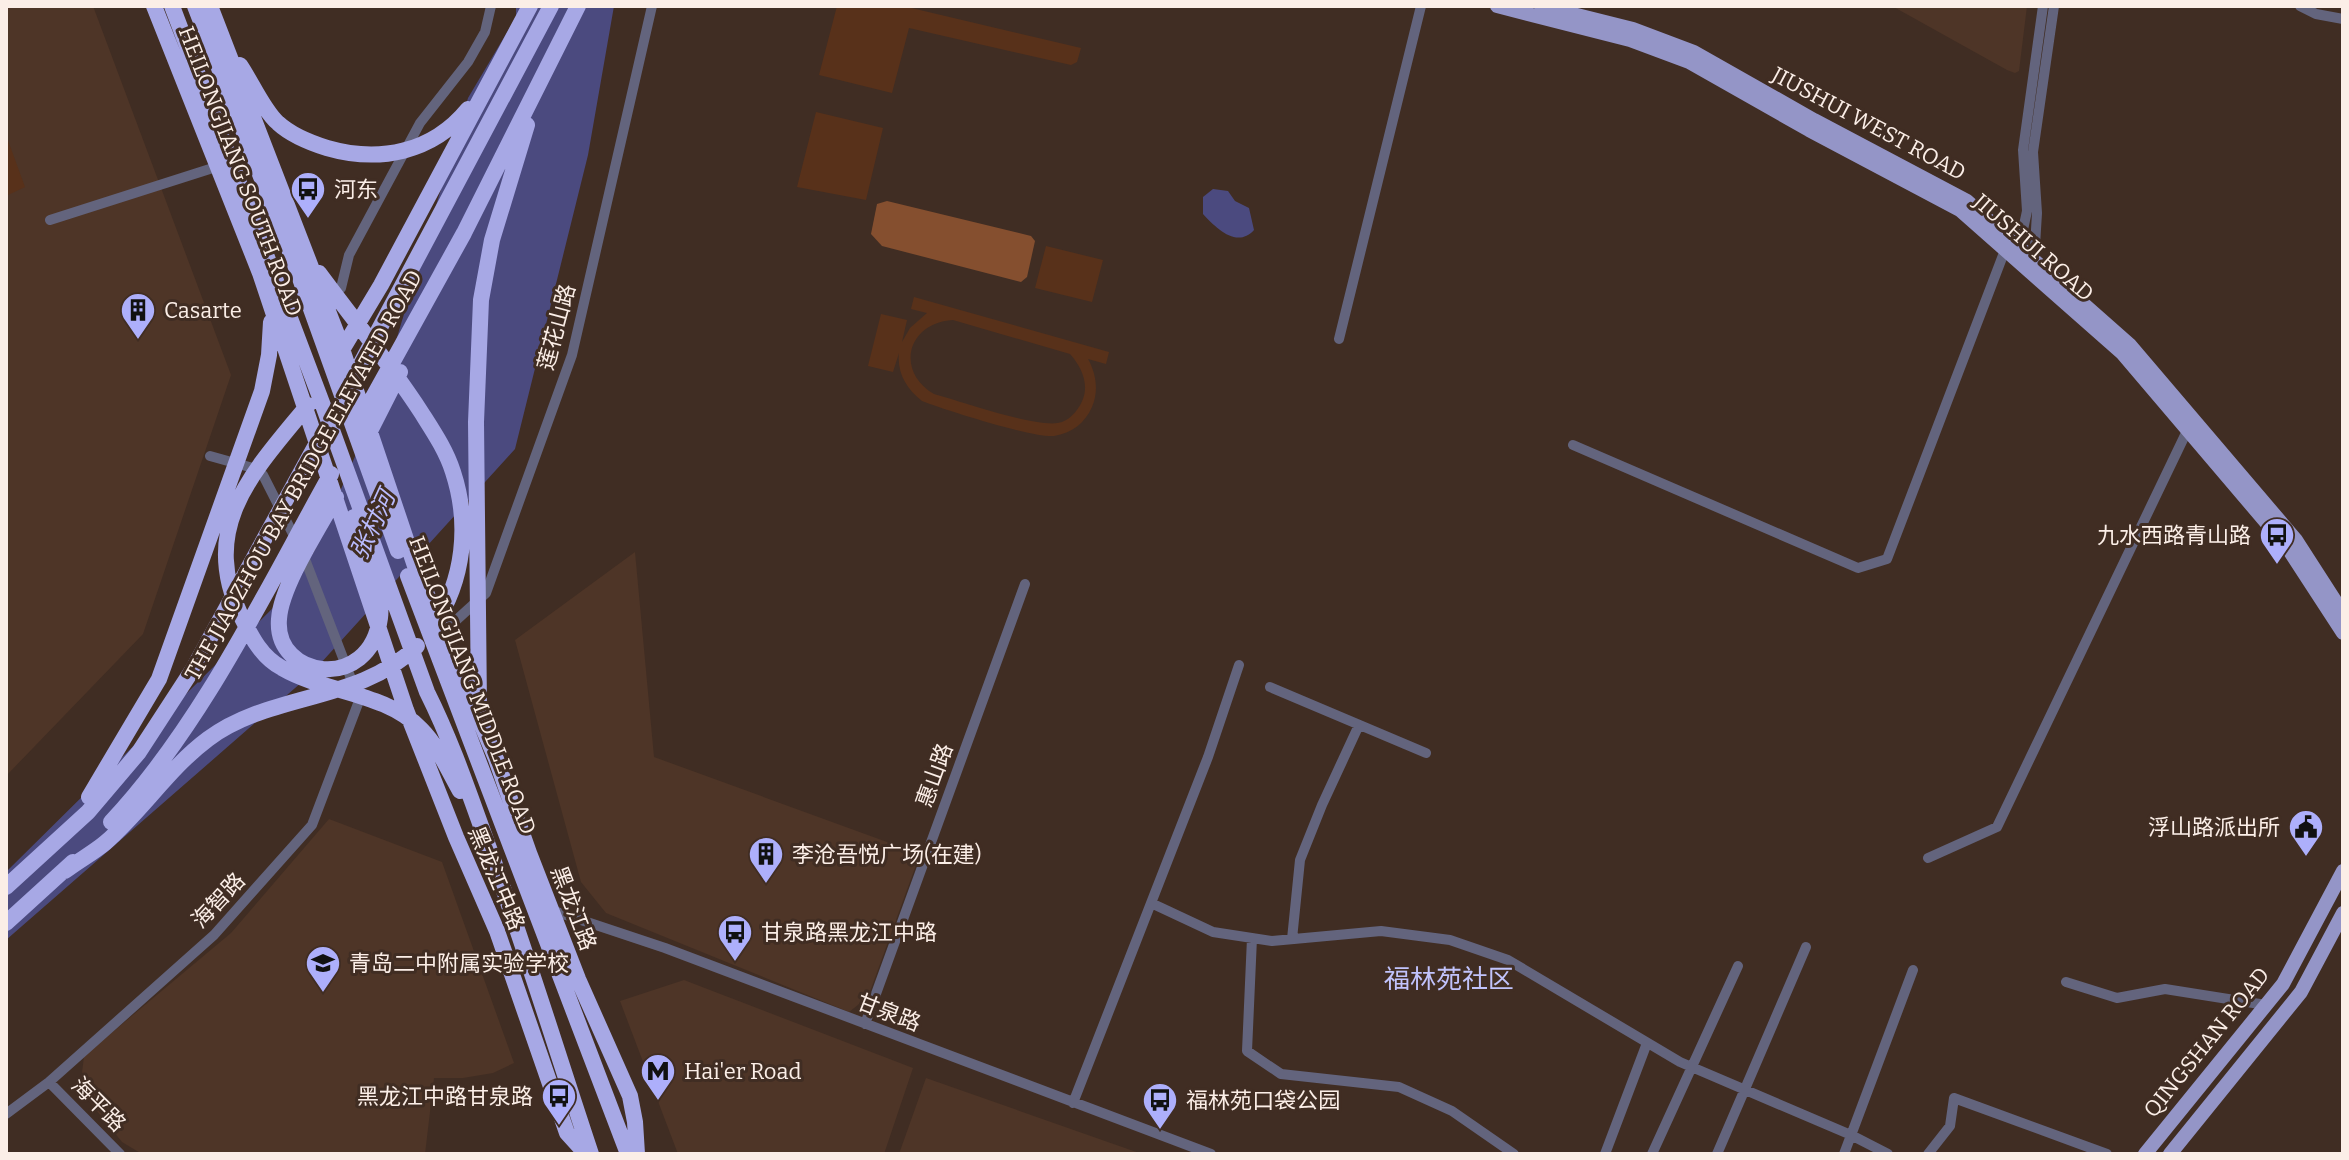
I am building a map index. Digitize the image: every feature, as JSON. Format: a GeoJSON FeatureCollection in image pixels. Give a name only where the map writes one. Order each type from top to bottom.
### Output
{"type":"FeatureCollection","features":[{"type":"Feature","properties":{"kind":"highway","name":"HEILONGJIANG SOUTH ROAD"},"geometry":{"type":"LineString","coordinates":[[154,6],[260,273],[388,660]]}},
{"type":"Feature","properties":{"kind":"highway","name":"HEILONGJIANG MIDDLE ROAD"},"geometry":{"type":"LineString","coordinates":[[172,6],[324,408],[427,692],[449,736],[524,945],[589,1154]]}},
{"type":"Feature","properties":{"kind":"highway","name":"HEILONGJIANG MIDDLE ROAD"},"geometry":{"type":"LineString","coordinates":[[195,6],[297,270],[443,673],[628,1154]]}},
{"type":"Feature","properties":{"kind":"highway","name":"HEILONGJIANG SOUTH ROAD"},"geometry":{"type":"LineString","coordinates":[[210,6],[338,337],[415,566],[442,634]]}},
{"type":"Feature","properties":{"kind":"highway"},"geometry":{"type":"LineString","coordinates":[[65,871],[106,842],[208,739],[234,723],[272,708],[348,688],[404,660],[425,639],[453,595],[459,571],[462,526],[453,471],[441,444],[408,393],[314,267],[271,145],[210,6]]}},
{"type":"Feature","properties":{"kind":"highway"},"geometry":{"type":"LineString","coordinates":[[484,834],[437,750],[421,728],[394,710],[371,700],[308,681],[279,667],[263,654],[235,603],[225,565],[224,543],[233,511],[259,464],[309,404],[361,319],[530,6]]}},
{"type":"Feature","properties":{"kind":"highway","name":"THE JIAOZHOU BAY BRIDGE ELEVATED ROAD"},"geometry":{"type":"LineString","coordinates":[[6,887],[88,812],[139,752],[193,669],[404,285],[551,6]]}},
{"type":"Feature","properties":{"kind":"highway","name":"THE JIAOZHOU BAY BRIDGE ELEVATED ROAD"},"geometry":{"type":"LineString","coordinates":[[7,922],[65,871],[121,811],[216,680],[464,233],[578,6]]}},
{"type":"Feature","properties":{"kind":"highway"},"geometry":{"type":"LineString","coordinates":[[222,37],[277,122],[311,143],[349,154],[392,155],[442,134],[464,113],[488,82]]}},
{"type":"Feature","properties":{"kind":"highway"},"geometry":{"type":"LineString","coordinates":[[513,854],[481,727],[477,690],[476,365],[481,300],[492,240],[509,179],[549,63]]}},
{"type":"Feature","properties":{"kind":"highway"},"geometry":{"type":"LineString","coordinates":[[324,408],[344,480],[348,495],[359,538],[378,591],[380,617],[367,650],[351,666],[337,671],[311,666],[286,648],[279,629],[282,603],[302,560],[342,487],[348,474],[413,345],[464,233]]}},
{"type":"Feature","properties":{"kind":"highway"},"geometry":{"type":"LineString","coordinates":[[44,853],[99,782],[159,679],[262,391],[271,327],[258,234]]}},
{"type":"Feature","properties":{"kind":"highway","name":"黑龙江路"},"geometry":{"type":"LineString","coordinates":[[442,634],[496,759],[551,910],[630,1096],[637,1154]]}},
{"type":"Feature","properties":{"kind":"highway","name":"黑龙江中路"},"geometry":{"type":"LineString","coordinates":[[388,660],[456,837],[497,931],[567,1133],[589,1154]]}},
{"type":"Feature","properties":{"kind":"main road","name":"JIUSHUI ROAD"},"geometry":{"type":"LineString","coordinates":[[1497,6],[1630,40],[1689,62],[1960,210],[2021,258],[2122,353],[2287,547],[2343,633]]}},
{"type":"Feature","properties":{"kind":"main road","name":"JIUSHUI WEST ROAD"},"geometry":{"type":"LineString","coordinates":[[1541,6],[1633,29],[1694,52],[1967,201],[2021,258],[2130,345],[2296,540],[2343,613]]}},
{"type":"Feature","properties":{"kind":"main road","name":"QINGSHAN ROAD"},"geometry":{"type":"LineString","coordinates":[[2145,1154],[2283,984],[2343,871]]}},
{"type":"Feature","properties":{"kind":"main road","name":"QINGSHAN ROAD"},"geometry":{"type":"LineString","coordinates":[[2170,1154],[2301,992],[2336,941],[2343,913]]}},
{"type":"Feature","properties":{"kind":"street"},"geometry":{"type":"LineString","coordinates":[[328,314],[328,300],[341,288],[349,255],[393,168],[420,123],[468,62],[485,32],[491,6]]}},
{"type":"Feature","properties":{"kind":"street","name":"莲花山路"},"geometry":{"type":"LineString","coordinates":[[388,660],[442,634],[486,593],[572,355],[652,6]]}},
{"type":"Feature","properties":{"kind":"street"},"geometry":{"type":"LineString","coordinates":[[1339,339],[1421,6]]}},
{"type":"Feature","properties":{"kind":"street"},"geometry":{"type":"LineString","coordinates":[[2021,258],[2027,211],[2023,150],[2043,6]]}},
{"type":"Feature","properties":{"kind":"street"},"geometry":{"type":"LineString","coordinates":[[1573,445],[1858,568],[1887,559],[2021,258],[2037,213],[2033,152],[2054,6]]}},
{"type":"Feature","properties":{"kind":"street"},"geometry":{"type":"LineString","coordinates":[[2300,6],[2316,14],[2343,19]]}},
{"type":"Feature","properties":{"kind":"street"},"geometry":{"type":"LineString","coordinates":[[50,220],[216,167]]}},
{"type":"Feature","properties":{"kind":"street"},"geometry":{"type":"LineString","coordinates":[[1928,858],[1997,827],[2187,431]]}},
{"type":"Feature","properties":{"kind":"street"},"geometry":{"type":"LineString","coordinates":[[210,456],[259,471],[263,475],[301,550],[359,700]]}},
{"type":"Feature","properties":{"kind":"street","name":"惠山路"},"geometry":{"type":"LineString","coordinates":[[865,1024],[1025,584]]}},
{"type":"Feature","properties":{"kind":"street","name":"海智路"},"geometry":{"type":"LineString","coordinates":[[6,1114],[49,1082],[214,935],[312,825],[363,689],[388,660]]}},
{"type":"Feature","properties":{"kind":"street"},"geometry":{"type":"LineString","coordinates":[[1073,1103],[1208,757],[1239,665]]}},
{"type":"Feature","properties":{"kind":"street"},"geometry":{"type":"LineString","coordinates":[[1270,687],[1426,753]]}},
{"type":"Feature","properties":{"kind":"street"},"geometry":{"type":"LineString","coordinates":[[1292,939],[1300,860],[1359,725]]}},
{"type":"Feature","properties":{"kind":"street"},"geometry":{"type":"LineString","coordinates":[[1151,903],[1213,932],[1272,941],[1381,931],[1450,940],[1508,960],[1692,1067],[1888,1154]]}},
{"type":"Feature","properties":{"kind":"street","name":"甘泉路"},"geometry":{"type":"LineString","coordinates":[[551,910],[665,948],[1211,1154]]}},
{"type":"Feature","properties":{"kind":"street"},"geometry":{"type":"LineString","coordinates":[[1252,938],[1247,1051],[1281,1074],[1399,1087],[1452,1111],[1514,1154]]}},
{"type":"Feature","properties":{"kind":"street"},"geometry":{"type":"LineString","coordinates":[[1717,1154],[1806,947]]}},
{"type":"Feature","properties":{"kind":"street"},"geometry":{"type":"LineString","coordinates":[[1652,1154],[1738,966]]}},
{"type":"Feature","properties":{"kind":"street"},"geometry":{"type":"LineString","coordinates":[[1844,1154],[1913,970]]}},
{"type":"Feature","properties":{"kind":"street"},"geometry":{"type":"LineString","coordinates":[[2066,982],[2117,998],[2165,989],[2266,1005]]}},
{"type":"Feature","properties":{"kind":"street"},"geometry":{"type":"LineString","coordinates":[[1605,1154],[1647,1043]]}},
{"type":"Feature","properties":{"kind":"street","name":"海平路"},"geometry":{"type":"LineString","coordinates":[[49,1082],[120,1154]]}},
{"type":"Feature","properties":{"kind":"street"},"geometry":{"type":"LineString","coordinates":[[1928,1154],[1950,1126],[1954,1098],[2107,1154]]}},
{"type":"Feature","properties":{"kind":"shaded area"},"geometry":{"type":"Polygon","coordinates":[[[6,6],[93,6],[231,375],[143,634],[6,776],[6,6]]]}},
{"type":"Feature","properties":{"kind":"shaded area"},"geometry":{"type":"Polygon","coordinates":[[[837,6],[903,6],[1081,48],[1077,62],[1071,65],[909,28],[892,93],[819,75],[837,6]]]}},
{"type":"Feature","properties":{"kind":"shaded area"},"geometry":{"type":"Polygon","coordinates":[[[1892,6],[2027,6],[2019,71],[2007,70],[1892,6]]]}},
{"type":"Feature","properties":{"kind":"shaded area"},"geometry":{"type":"Polygon","coordinates":[[[816,112],[883,128],[866,200],[797,187],[816,112]]]}},
{"type":"Feature","properties":{"kind":"shaded area"},"geometry":{"type":"Polygon","coordinates":[[[6,135],[25,187],[8,195],[6,195],[6,135]]]}},
{"type":"Feature","properties":{"kind":"shaded area"},"geometry":{"type":"Polygon","coordinates":[[[887,201],[1031,236],[1035,241],[1027,277],[1021,282],[882,246],[871,234],[877,204],[887,201]]]}},
{"type":"Feature","properties":{"kind":"shaded area"},"geometry":{"type":"Polygon","coordinates":[[[1046,246],[1103,260],[1092,302],[1035,288],[1046,246]]]}},
{"type":"Feature","properties":{"kind":"shaded area"},"geometry":{"type":"Polygon","coordinates":[[[914,297],[1109,352],[1106,364],[1088,359],[1096,388],[1089,413],[1072,430],[1054,436],[989,423],[922,401],[904,380],[899,353],[893,372],[868,366],[881,314],[907,320],[902,342],[910,328],[927,313],[911,309],[914,297]],[[953,320],[937,323],[925,330],[916,339],[911,361],[914,373],[934,394],[1019,419],[1052,423],[1072,416],[1085,393],[1083,375],[1070,354],[953,320]]]}},
{"type":"Feature","properties":{"kind":"shaded area"},"geometry":{"type":"Polygon","coordinates":[[[635,552],[654,757],[920,854],[868,997],[849,1012],[606,913],[581,882],[515,640],[635,552]]]}},
{"type":"Feature","properties":{"kind":"shaded area","name":"青岛二中附属实验学校"},"geometry":{"type":"Polygon","coordinates":[[[329,819],[442,862],[514,1063],[493,1073],[463,1078],[434,1078],[425,1154],[142,1154],[122,1142],[80,1090],[84,1056],[231,933],[329,819]]]}},
{"type":"Feature","properties":{"kind":"shaded area"},"geometry":{"type":"Polygon","coordinates":[[[684,980],[913,1068],[884,1154],[678,1154],[620,1001],[684,980]]]}},
{"type":"Feature","properties":{"kind":"shaded area"},"geometry":{"type":"Polygon","coordinates":[[[926,1078],[1142,1154],[899,1154],[926,1078]]]}},
{"type":"Feature","properties":{"kind":"water","name":"张村河"},"geometry":{"type":"Polygon","coordinates":[[[516,6],[614,6],[588,155],[515,449],[310,675],[6,940],[6,872],[289,592],[315,550],[377,405],[468,98],[516,17],[516,6]]]}},
{"type":"Feature","properties":{"kind":"water"},"geometry":{"type":"Polygon","coordinates":[[[1213,189],[1228,191],[1235,201],[1249,208],[1254,230],[1247,235],[1234,237],[1220,230],[1203,214],[1203,197],[1213,189]]]}},
{"type":"Feature","properties":{"kind":"place","name":"河东"},"geometry":{"type":"Point","coordinates":[308,220]}},
{"type":"Feature","properties":{"kind":"place","name":"Casarte"},"geometry":{"type":"Point","coordinates":[138,341]}},
{"type":"Feature","properties":{"kind":"place","name":"九水西路青山路"},"geometry":{"type":"Point","coordinates":[2277,566]}},
{"type":"Feature","properties":{"kind":"place","name":"浮山路派出所"},"geometry":{"type":"Point","coordinates":[2306,858]}},
{"type":"Feature","properties":{"kind":"place","name":"李沧吾悦广场(在建)"},"geometry":{"type":"Point","coordinates":[766,885]}},
{"type":"Feature","properties":{"kind":"place","name":"甘泉路黑龙江中路"},"geometry":{"type":"Point","coordinates":[735,963]}},
{"type":"Feature","properties":{"kind":"place","name":"青岛二中附属实验学校"},"geometry":{"type":"Point","coordinates":[323,994]}},
{"type":"Feature","properties":{"kind":"place","name":"Hai'er Road"},"geometry":{"type":"Point","coordinates":[658,1102]}},
{"type":"Feature","properties":{"kind":"place","name":"黑龙江中路甘泉路"},"geometry":{"type":"Point","coordinates":[559,1127]}},
{"type":"Feature","properties":{"kind":"place","name":"福林苑口袋公园"},"geometry":{"type":"Point","coordinates":[1160,1131]}},
{"type":"Feature","properties":{"kind":"district","name":"福林苑社区"},"geometry":{"type":"Point","coordinates":[1449,979]}}]}
